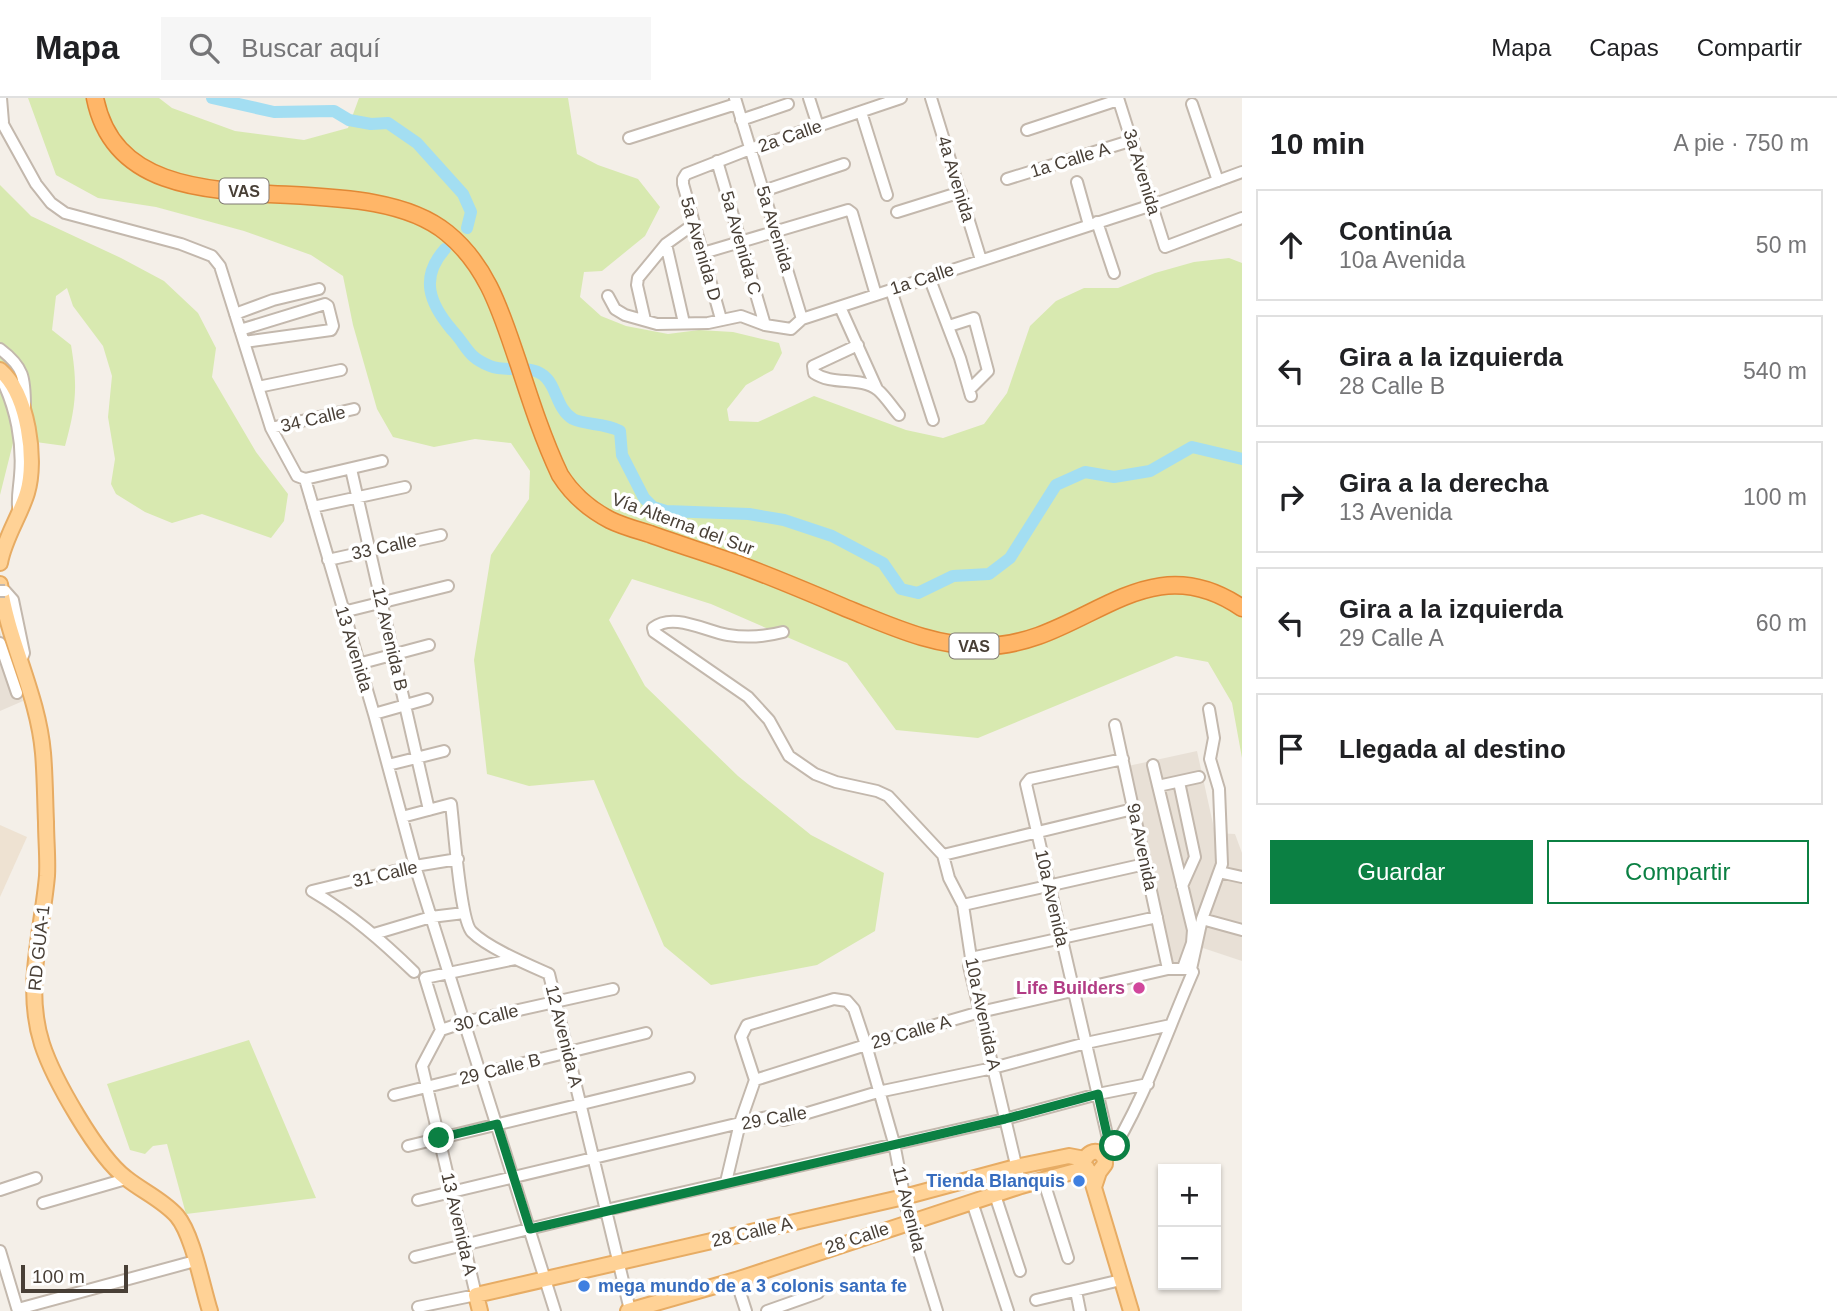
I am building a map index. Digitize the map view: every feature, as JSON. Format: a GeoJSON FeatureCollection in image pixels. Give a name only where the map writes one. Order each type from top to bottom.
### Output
{"type":"FeatureCollection","features":[{"type":"Feature","properties":{"kind":"highway","name":"Vía Alterna del Sur"},"geometry":{"type":"LineString","coordinates":[[95,98],[112,141],[132,161],[162,177],[199,188],[373,202],[408,210],[453,226],[476,257],[520,355],[556,459],[575,481],[601,504],[649,529],[707,550],[907,633],[954,644],[1006,645],[1032,639],[1138,592],[1168,584],[1197,586],[1210,590],[1242,608]]}},
{"type":"Feature","properties":{"kind":"highway","name":"Vía Alterna del Sur"},"geometry":{"type":"LineString","coordinates":[[105,98],[120,137],[138,155],[166,170],[200,180],[375,193],[412,203],[434,218]]}},
{"type":"Feature","properties":{"kind":"highway","name":"Vía Alterna del Sur"},"geometry":{"type":"LineString","coordinates":[[707,550],[769,566],[911,625],[969,638],[1004,636],[1047,626],[1135,583],[1167,575],[1200,577],[1218,583],[1242,598]]}},
{"type":"Feature","properties":{"kind":"main road"},"geometry":{"type":"LineString","coordinates":[[0,563],[32,478],[24,417],[15,389],[2,365]]}},
{"type":"Feature","properties":{"kind":"main road","name":"RD GUA-1"},"geometry":{"type":"LineString","coordinates":[[2,588],[10,628],[36,707],[43,751],[47,874],[36,952],[33,999],[36,1020],[49,1062],[73,1107],[112,1165],[126,1179],[177,1216],[184,1228],[210,1311]]}},
{"type":"Feature","properties":{"kind":"main road","name":"28 Calle A"},"geometry":{"type":"LineString","coordinates":[[476,1295],[904,1197],[1016,1167],[1069,1156],[1094,1164]]}},
{"type":"Feature","properties":{"kind":"main road"},"geometry":{"type":"LineString","coordinates":[[1094,1164],[1094,1187],[1131,1311]]}},
{"type":"Feature","properties":{"kind":"main road","name":"28 Calle"},"geometry":{"type":"LineString","coordinates":[[629,1311],[736,1280],[909,1221],[1094,1164]]}},
{"type":"Feature","properties":{"kind":"main road","name":"13 Avenida A"},"geometry":{"type":"LineString","coordinates":[[476,1295],[480,1311]]}},
{"type":"Feature","properties":{"kind":"street"},"geometry":{"type":"LineString","coordinates":[[1,98],[2,121]]}},
{"type":"Feature","properties":{"kind":"street"},"geometry":{"type":"LineString","coordinates":[[809,98],[818,126]]}},
{"type":"Feature","properties":{"kind":"street","name":"2a Calle"},"geometry":{"type":"LineString","coordinates":[[683,179],[686,174],[717,161],[901,98]]}},
{"type":"Feature","properties":{"kind":"street","name":"4a Avenida"},"geometry":{"type":"LineString","coordinates":[[931,98],[981,260]]}},
{"type":"Feature","properties":{"kind":"street"},"geometry":{"type":"LineString","coordinates":[[1027,130],[1118,99]]}},
{"type":"Feature","properties":{"kind":"street","name":"3a Avenida"},"geometry":{"type":"LineString","coordinates":[[1118,99],[1133,140],[1164,247],[1242,218]]}},
{"type":"Feature","properties":{"kind":"street"},"geometry":{"type":"LineString","coordinates":[[629,138],[736,101]]}},
{"type":"Feature","properties":{"kind":"street","name":"5a Avenida"},"geometry":{"type":"LineString","coordinates":[[736,101],[802,319]]}},
{"type":"Feature","properties":{"kind":"street"},"geometry":{"type":"LineString","coordinates":[[741,120],[788,104]]}},
{"type":"Feature","properties":{"kind":"street"},"geometry":{"type":"LineString","coordinates":[[1192,104],[1218,181]]}},
{"type":"Feature","properties":{"kind":"street"},"geometry":{"type":"LineString","coordinates":[[861,111],[887,195]]}},
{"type":"Feature","properties":{"kind":"street","name":"13 Avenida"},"geometry":{"type":"LineString","coordinates":[[2,121],[36,184],[51,203],[65,213],[122,226],[212,256],[220,266],[271,428],[297,476],[304,479],[313,507],[374,714],[415,866],[555,1311]]}},
{"type":"Feature","properties":{"kind":"street","name":"1a Calle A"},"geometry":{"type":"LineString","coordinates":[[1007,179],[1133,140]]}},
{"type":"Feature","properties":{"kind":"street","name":"5a Avenida C"},"geometry":{"type":"LineString","coordinates":[[717,161],[765,325]]}},
{"type":"Feature","properties":{"kind":"street"},"geometry":{"type":"LineString","coordinates":[[763,191],[844,164]]}},
{"type":"Feature","properties":{"kind":"street","name":"1a Calle"},"geometry":{"type":"LineString","coordinates":[[608,296],[615,309],[625,315],[657,324],[708,323],[741,316],[765,325],[791,328],[802,319],[1152,205],[1242,172]]}},
{"type":"Feature","properties":{"kind":"street","name":"5a Avenida D"},"geometry":{"type":"LineString","coordinates":[[683,179],[721,319]]}},
{"type":"Feature","properties":{"kind":"street"},"geometry":{"type":"LineString","coordinates":[[1077,181],[1114,273]]}},
{"type":"Feature","properties":{"kind":"street"},"geometry":{"type":"LineString","coordinates":[[897,212],[961,192]]}},
{"type":"Feature","properties":{"kind":"street"},"geometry":{"type":"LineString","coordinates":[[703,253],[848,210],[852,213],[876,295]]}},
{"type":"Feature","properties":{"kind":"street"},"geometry":{"type":"LineString","coordinates":[[645,320],[638,278],[666,244],[694,223]]}},
{"type":"Feature","properties":{"kind":"street"},"geometry":{"type":"LineString","coordinates":[[666,244],[684,323]]}},
{"type":"Feature","properties":{"kind":"street"},"geometry":{"type":"LineString","coordinates":[[929,277],[949,326],[970,393],[988,371],[974,318],[949,326]]}},
{"type":"Feature","properties":{"kind":"street"},"geometry":{"type":"LineString","coordinates":[[235,314],[273,300],[319,289]]}},
{"type":"Feature","properties":{"kind":"street"},"geometry":{"type":"LineString","coordinates":[[891,290],[933,420]]}},
{"type":"Feature","properties":{"kind":"street"},"geometry":{"type":"LineString","coordinates":[[240,330],[299,311],[325,304],[328,306],[331,330],[244,342]]}},
{"type":"Feature","properties":{"kind":"street"},"geometry":{"type":"LineString","coordinates":[[840,307],[877,389],[899,415]]}},
{"type":"Feature","properties":{"kind":"street"},"geometry":{"type":"LineString","coordinates":[[858,345],[813,366],[814,373],[818,376],[866,384],[877,389]]}},
{"type":"Feature","properties":{"kind":"street"},"geometry":{"type":"LineString","coordinates":[[2,365],[16,363]]}},
{"type":"Feature","properties":{"kind":"street"},"geometry":{"type":"LineString","coordinates":[[2,365],[16,363]]}},
{"type":"Feature","properties":{"kind":"street"},"geometry":{"type":"LineString","coordinates":[[16,363],[23,373],[24,417]]}},
{"type":"Feature","properties":{"kind":"street"},"geometry":{"type":"LineString","coordinates":[[2,365],[16,419],[20,449],[16,501],[19,514]]}},
{"type":"Feature","properties":{"kind":"street"},"geometry":{"type":"LineString","coordinates":[[258,387],[341,370]]}},
{"type":"Feature","properties":{"kind":"street","name":"34 Calle"},"geometry":{"type":"LineString","coordinates":[[271,428],[354,409]]}},
{"type":"Feature","properties":{"kind":"street"},"geometry":{"type":"LineString","coordinates":[[304,479],[382,461]]}},
{"type":"Feature","properties":{"kind":"street","name":"12 Avenida B"},"geometry":{"type":"LineString","coordinates":[[351,469],[429,810]]}},
{"type":"Feature","properties":{"kind":"street"},"geometry":{"type":"LineString","coordinates":[[313,507],[405,487]]}},
{"type":"Feature","properties":{"kind":"street","name":"33 Calle"},"geometry":{"type":"LineString","coordinates":[[328,560],[441,535]]}},
{"type":"Feature","properties":{"kind":"street"},"geometry":{"type":"LineString","coordinates":[[343,612],[448,586]]}},
{"type":"Feature","properties":{"kind":"street"},"geometry":{"type":"LineString","coordinates":[[2,588],[13,600],[24,653],[21,661]]}},
{"type":"Feature","properties":{"kind":"street"},"geometry":{"type":"LineString","coordinates":[[0,612],[10,628]]}},
{"type":"Feature","properties":{"kind":"street","name":"10a Avenida A"},"geometry":{"type":"LineString","coordinates":[[783,632],[756,637],[726,635],[683,623],[667,622],[653,628],[654,632],[748,697],[769,720],[789,756],[815,774],[888,796],[943,855],[949,878],[963,905],[971,958],[969,966],[1021,1186]]}},
{"type":"Feature","properties":{"kind":"street"},"geometry":{"type":"LineString","coordinates":[[0,643],[17,693]]}},
{"type":"Feature","properties":{"kind":"street"},"geometry":{"type":"LineString","coordinates":[[358,664],[429,645]]}},
{"type":"Feature","properties":{"kind":"street"},"geometry":{"type":"LineString","coordinates":[[374,714],[427,699]]}},
{"type":"Feature","properties":{"kind":"street"},"geometry":{"type":"LineString","coordinates":[[1094,1164],[1112,1142],[1123,1135],[1148,1084],[1171,1025],[1202,919],[1219,872],[1223,856],[1220,800],[1210,759],[1214,738],[1209,709]]}},
{"type":"Feature","properties":{"kind":"street","name":"9a Avenida"},"geometry":{"type":"LineString","coordinates":[[1115,725],[1168,969]]}},
{"type":"Feature","properties":{"kind":"street"},"geometry":{"type":"LineString","coordinates":[[388,765],[444,751]]}},
{"type":"Feature","properties":{"kind":"street","name":"10a Avenida"},"geometry":{"type":"LineString","coordinates":[[1112,1142],[1073,990],[1026,784],[1028,780],[1123,759]]}},
{"type":"Feature","properties":{"kind":"street"},"geometry":{"type":"LineString","coordinates":[[1153,765],[1193,930],[1189,969]]}},
{"type":"Feature","properties":{"kind":"street"},"geometry":{"type":"LineString","coordinates":[[1158,786],[1199,778]]}},
{"type":"Feature","properties":{"kind":"street"},"geometry":{"type":"LineString","coordinates":[[1179,782],[1195,857],[1182,886]]}},
{"type":"Feature","properties":{"kind":"street","name":"12 Avenida A"},"geometry":{"type":"LineString","coordinates":[[429,810],[451,804],[464,913],[471,932],[515,959],[549,974],[629,1311]]}},
{"type":"Feature","properties":{"kind":"street"},"geometry":{"type":"LineString","coordinates":[[943,855],[1133,809]]}},
{"type":"Feature","properties":{"kind":"street"},"geometry":{"type":"LineString","coordinates":[[402,817],[429,810]]}},
{"type":"Feature","properties":{"kind":"street","name":"31 Calle"},"geometry":{"type":"LineString","coordinates":[[374,934],[344,910],[312,891],[415,866],[458,859]]}},
{"type":"Feature","properties":{"kind":"street"},"geometry":{"type":"LineString","coordinates":[[963,905],[1145,864]]}},
{"type":"Feature","properties":{"kind":"street"},"geometry":{"type":"LineString","coordinates":[[1219,872],[1242,877]]}},
{"type":"Feature","properties":{"kind":"street"},"geometry":{"type":"LineString","coordinates":[[374,934],[431,917],[464,913]]}},
{"type":"Feature","properties":{"kind":"street"},"geometry":{"type":"LineString","coordinates":[[971,958],[1157,917]]}},
{"type":"Feature","properties":{"kind":"street"},"geometry":{"type":"LineString","coordinates":[[1202,919],[1242,930]]}},
{"type":"Feature","properties":{"kind":"street"},"geometry":{"type":"LineString","coordinates":[[374,934],[419,975],[440,1030]]}},
{"type":"Feature","properties":{"kind":"street"},"geometry":{"type":"LineString","coordinates":[[419,975],[515,959]]}},
{"type":"Feature","properties":{"kind":"street","name":"29 Calle A"},"geometry":{"type":"LineString","coordinates":[[755,1080],[980,1012],[1168,969],[1189,969]]}},
{"type":"Feature","properties":{"kind":"street","name":"30 Calle"},"geometry":{"type":"LineString","coordinates":[[440,1030],[613,989]]}},
{"type":"Feature","properties":{"kind":"street","name":"11 Avenida"},"geometry":{"type":"LineString","coordinates":[[755,1080],[741,1037],[747,1025],[835,999],[847,1001],[854,1009],[894,1143],[909,1221],[937,1311]]}},
{"type":"Feature","properties":{"kind":"street","name":"29 Calle"},"geometry":{"type":"LineString","coordinates":[[418,1200],[772,1116],[784,1120],[878,1092],[993,1068],[1086,1043],[1171,1025]]}},
{"type":"Feature","properties":{"kind":"street","name":"13 Avenida A"},"geometry":{"type":"LineString","coordinates":[[440,1030],[422,1066],[476,1295]]}},
{"type":"Feature","properties":{"kind":"street","name":"29 Calle B"},"geometry":{"type":"LineString","coordinates":[[394,1095],[646,1033]]}},
{"type":"Feature","properties":{"kind":"street"},"geometry":{"type":"LineString","coordinates":[[408,1146],[689,1078]]}},
{"type":"Feature","properties":{"kind":"street"},"geometry":{"type":"LineString","coordinates":[[726,1182],[740,1123],[755,1080]]}},
{"type":"Feature","properties":{"kind":"street"},"geometry":{"type":"LineString","coordinates":[[415,1257],[1148,1084]]}},
{"type":"Feature","properties":{"kind":"street"},"geometry":{"type":"LineString","coordinates":[[0,1190],[36,1178]]}},
{"type":"Feature","properties":{"kind":"street"},"geometry":{"type":"LineString","coordinates":[[43,1203],[126,1179]]}},
{"type":"Feature","properties":{"kind":"street"},"geometry":{"type":"LineString","coordinates":[[1043,1179],[1068,1258]]}},
{"type":"Feature","properties":{"kind":"street"},"geometry":{"type":"LineString","coordinates":[[995,1195],[1020,1270]]}},
{"type":"Feature","properties":{"kind":"street"},"geometry":{"type":"LineString","coordinates":[[972,1202],[1008,1311]]}},
{"type":"Feature","properties":{"kind":"street"},"geometry":{"type":"LineString","coordinates":[[1,1256],[18,1310],[195,1261]]}},
{"type":"Feature","properties":{"kind":"street"},"geometry":{"type":"LineString","coordinates":[[736,1280],[746,1311]]}},
{"type":"Feature","properties":{"kind":"street"},"geometry":{"type":"LineString","coordinates":[[1036,1300],[1122,1280]]}},
{"type":"Feature","properties":{"kind":"street"},"geometry":{"type":"LineString","coordinates":[[1076,1291],[1080,1311]]}},
{"type":"Feature","properties":{"kind":"street"},"geometry":{"type":"LineString","coordinates":[[767,1311],[818,1293]]}},
{"type":"Feature","properties":{"kind":"street","name":"28 Calle A"},"geometry":{"type":"LineString","coordinates":[[418,1307],[476,1295]]}},
{"type":"Feature","properties":{"kind":"shaded area"},"geometry":{"type":"Polygon","coordinates":[[[0,632],[23,701],[0,711],[0,632]]]}},
{"type":"Feature","properties":{"kind":"shaded area"},"geometry":{"type":"Polygon","coordinates":[[[1197,751],[1215,833],[1235,834],[1242,853],[1242,961],[1203,948],[1195,967],[1169,965],[1128,766],[1197,751]]]}},
{"type":"Feature","properties":{"kind":"shaded area"},"geometry":{"type":"Polygon","coordinates":[[[0,825],[27,837],[0,897],[0,825]]]}},
{"type":"Feature","properties":{"kind":"green space"},"geometry":{"type":"Polygon","coordinates":[[[28,98],[159,98],[172,108],[235,131],[304,140],[348,128],[359,98],[568,98],[577,154],[598,165],[638,179],[660,207],[645,236],[602,271],[584,272],[580,297],[601,316],[626,326],[668,334],[699,330],[733,332],[779,343],[782,353],[773,370],[746,385],[727,409],[729,421],[758,422],[814,396],[906,430],[943,438],[984,424],[1007,393],[1030,326],[1056,301],[1084,288],[1118,288],[1155,273],[1194,262],[1229,258],[1242,263],[1242,758],[1232,703],[1208,662],[1176,656],[978,738],[896,730],[847,663],[711,604],[632,579],[609,620],[645,686],[738,776],[811,835],[884,873],[875,931],[817,965],[711,985],[664,946],[594,780],[529,786],[487,774],[474,660],[491,555],[529,499],[530,471],[511,443],[475,439],[434,447],[393,437],[377,409],[353,325],[343,276],[311,255],[244,231],[156,207],[98,198],[56,175],[28,98]]]}},
{"type":"Feature","properties":{"kind":"green space"},"geometry":{"type":"Polygon","coordinates":[[[0,185],[31,216],[164,281],[198,313],[216,348],[212,377],[256,452],[288,494],[284,521],[271,538],[202,514],[172,523],[145,512],[116,494],[111,484],[115,459],[108,417],[112,376],[103,346],[73,306],[67,288],[56,296],[52,330],[71,345],[73,360],[75,396],[65,446],[14,439],[0,495],[0,185]]]}},
{"type":"Feature","properties":{"kind":"green space"},"geometry":{"type":"Polygon","coordinates":[[[249,1040],[316,1198],[186,1214],[167,1144],[153,1146],[145,1154],[130,1150],[107,1084],[249,1040]]]}},
{"type":"Feature","properties":{"kind":"waterway"},"geometry":{"type":"LineString","coordinates":[[212,98],[274,112],[334,111],[349,120],[371,124],[388,123],[417,143],[463,194],[471,212],[467,228]]}},
{"type":"Feature","properties":{"kind":"waterway"},"geometry":{"type":"LineString","coordinates":[[445,249],[432,270],[430,291],[444,320],[468,351],[476,359],[490,366],[531,370],[543,375],[548,379],[567,415],[620,431],[622,455],[644,498],[653,507],[666,511],[749,514],[784,520],[832,536],[883,563],[901,589],[918,593],[953,576],[989,574],[1010,558],[1056,485],[1085,472],[1114,477],[1150,471],[1192,447],[1242,459]]}},
{"type":"Feature","properties":{"kind":"place","name":"Life Builders"},"geometry":{"type":"Point","coordinates":[1139,988]}},
{"type":"Feature","properties":{"kind":"place","name":"Tienda Blanquis"},"geometry":{"type":"Point","coordinates":[1079,1181]}},
{"type":"Feature","properties":{"kind":"place","name":"mega mundo de a 3 colonis santa fe"},"geometry":{"type":"Point","coordinates":[584,1286]}},
{"type":"Feature","properties":{"kind":"route"},"geometry":{"type":"LineString","coordinates":[[439,1138],[497,1124],[530,1229],[1005,1119],[1098,1094],[1108,1139],[1115,1146]]}}]}
